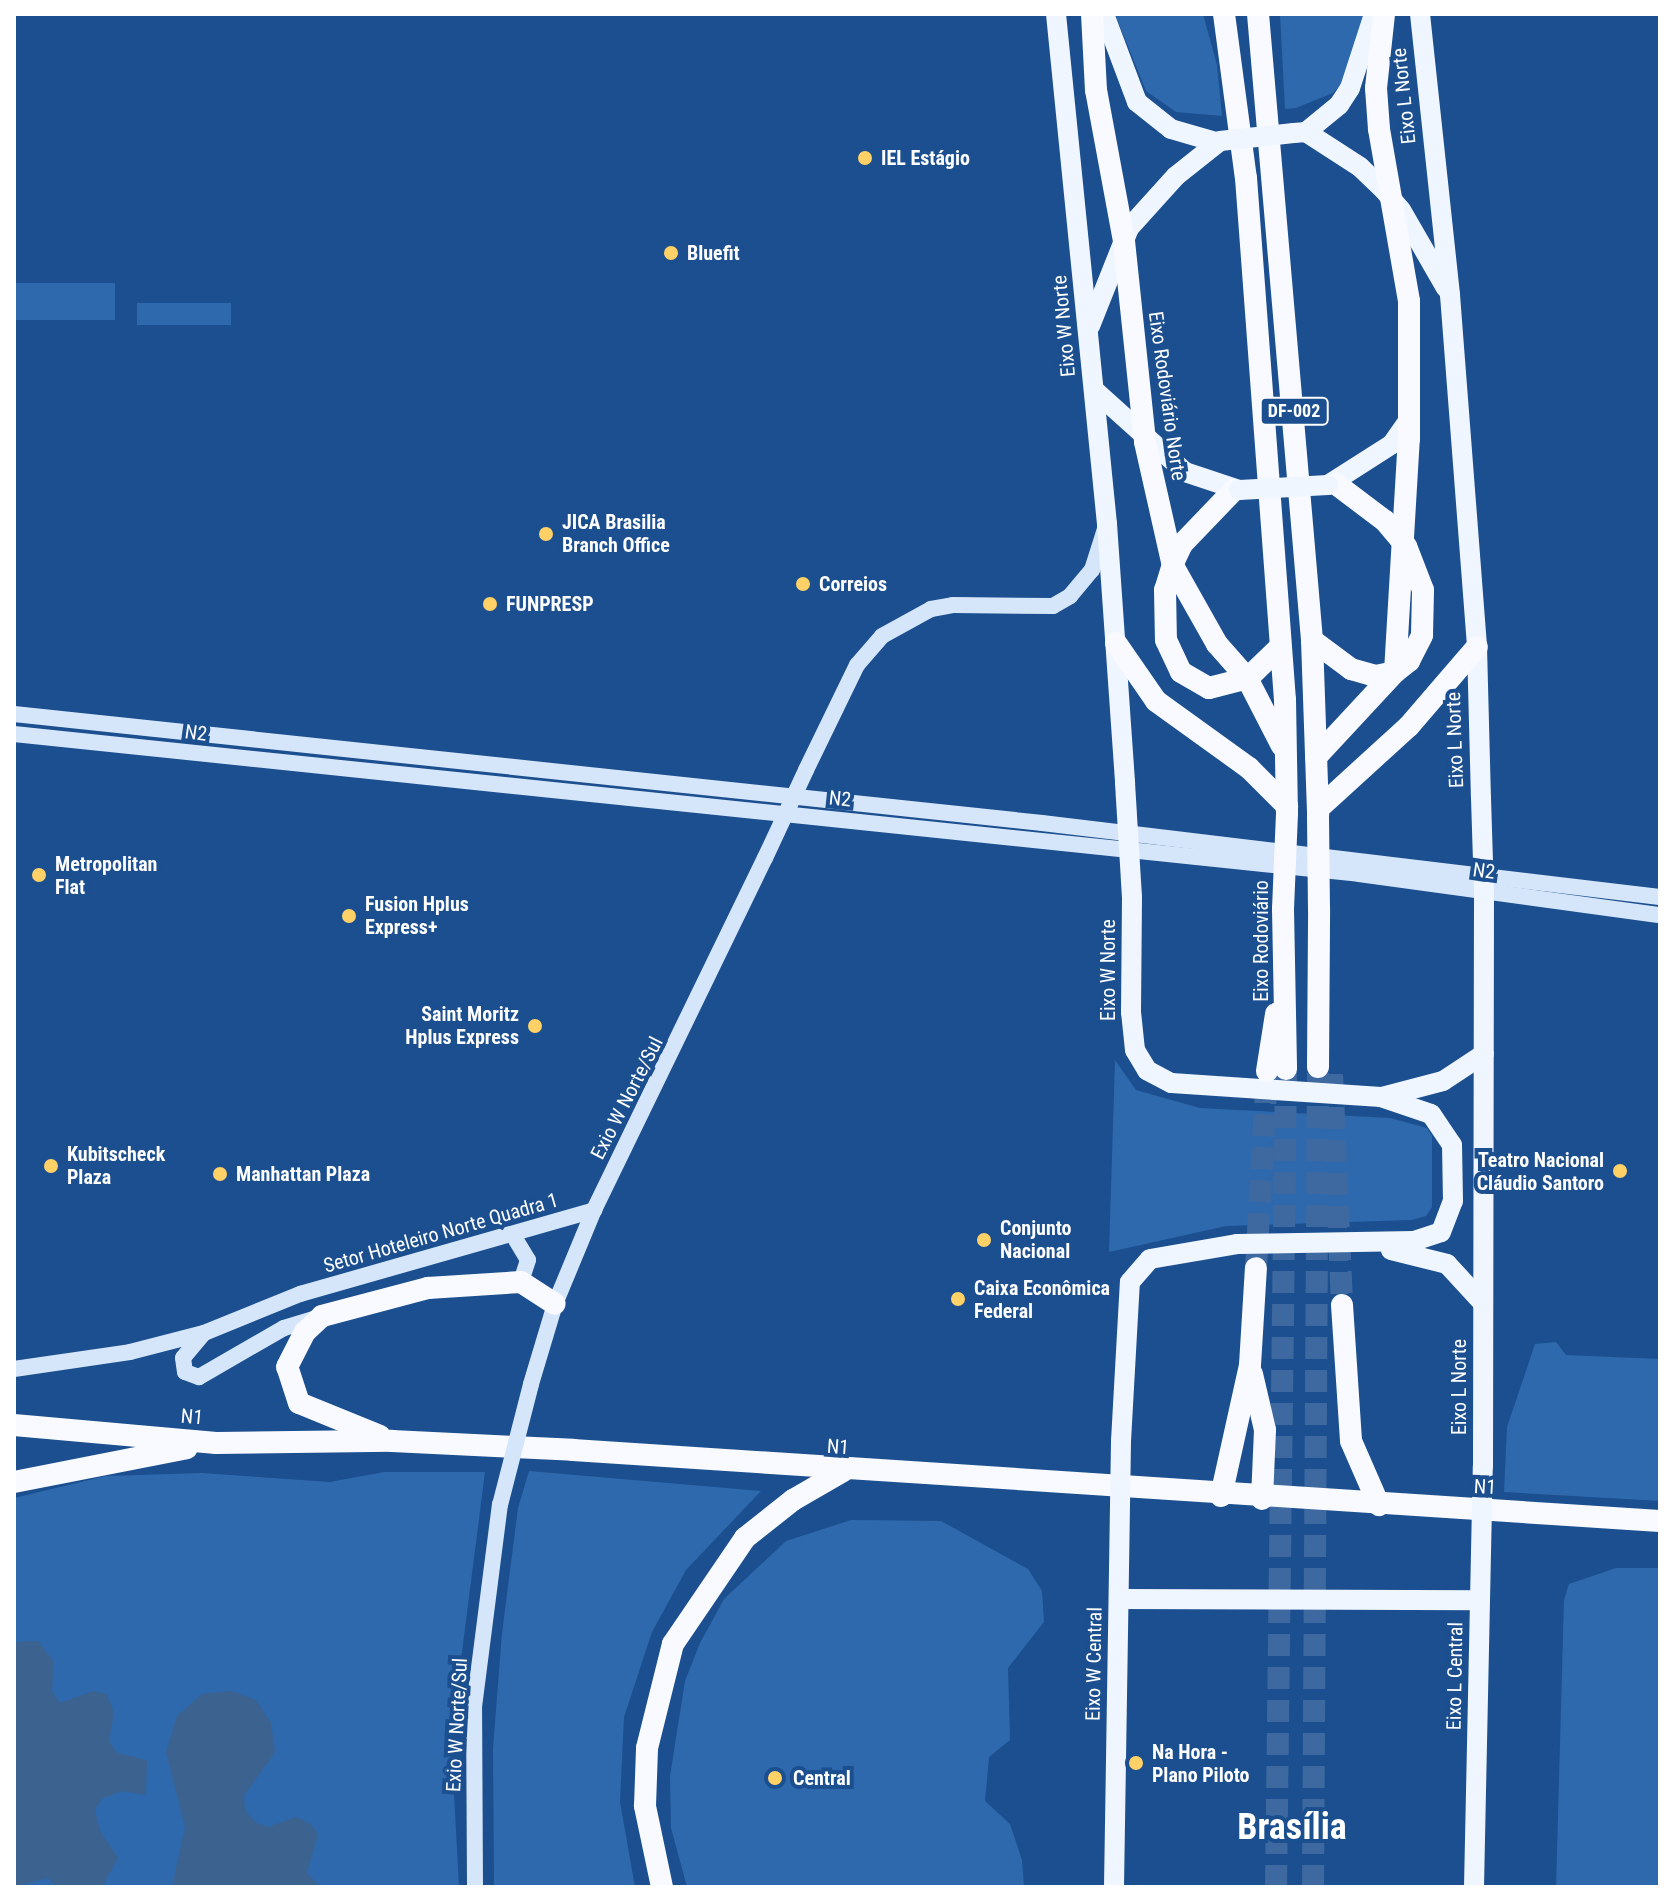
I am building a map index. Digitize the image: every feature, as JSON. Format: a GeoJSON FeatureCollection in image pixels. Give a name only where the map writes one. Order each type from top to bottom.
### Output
{"type":"FeatureCollection","features":[{"type":"Feature","properties":{"kind":"highway","name":"Eixo Rodoviário Norte"},"geometry":{"type":"LineString","coordinates":[[1092,14],[1096,90],[1124,241],[1145,442],[1173,566],[1217,644],[1247,678],[1286,753]]}},
{"type":"Feature","properties":{"kind":"highway","name":"Eixo Rodoviário Norte"},"geometry":{"type":"LineString","coordinates":[[1224,14],[1246,178],[1280,647],[1287,810]]}},
{"type":"Feature","properties":{"kind":"highway","name":"DF-002"},"geometry":{"type":"LineString","coordinates":[[1258,14],[1312,640],[1319,951],[1325,1068]]}},
{"type":"Feature","properties":{"kind":"highway"},"geometry":{"type":"LineString","coordinates":[[1384,14],[1376,88],[1409,301],[1409,420],[1401,537]]}},
{"type":"Feature","properties":{"kind":"highway"},"geometry":{"type":"LineString","coordinates":[[1316,757],[1417,649],[1425,614],[1417,568],[1401,537],[1332,484]]}},
{"type":"Feature","properties":{"kind":"highway"},"geometry":{"type":"LineString","coordinates":[[1237,490],[1182,544],[1173,566],[1163,614],[1166,640],[1181,672],[1209,688],[1247,678],[1280,647]]}},
{"type":"Feature","properties":{"kind":"highway"},"geometry":{"type":"LineString","coordinates":[[1312,640],[1364,674],[1395,672]]}},
{"type":"Feature","properties":{"kind":"highway"},"geometry":{"type":"LineString","coordinates":[[1116,643],[1156,701],[1249,768],[1287,810]]}},
{"type":"Feature","properties":{"kind":"highway"},"geometry":{"type":"LineString","coordinates":[[1318,813],[1409,726],[1477,647]]}},
{"type":"Feature","properties":{"kind":"highway","name":"Eixo Rodoviário"},"geometry":{"type":"LineString","coordinates":[[1277,1070],[1284,974],[1287,810]]}},
{"type":"Feature","properties":{"kind":"highway"},"geometry":{"type":"LineString","coordinates":[[1221,1496],[1250,1365],[1256,1268]]}},
{"type":"Feature","properties":{"kind":"highway"},"geometry":{"type":"LineString","coordinates":[[392,1441],[299,1403],[287,1367],[305,1332],[322,1316],[428,1288],[521,1282],[555,1304]]}},
{"type":"Feature","properties":{"kind":"highway"},"geometry":{"type":"LineString","coordinates":[[1342,1305],[1351,1441],[1379,1505]]}},
{"type":"Feature","properties":{"kind":"highway"},"geometry":{"type":"LineString","coordinates":[[1250,1365],[1265,1430],[1262,1499]]}},
{"type":"Feature","properties":{"kind":"highway","name":"N1"},"geometry":{"type":"LineString","coordinates":[[14,1425],[216,1443],[392,1441],[1262,1499],[1660,1521]]}},
{"type":"Feature","properties":{"kind":"highway"},"geometry":{"type":"LineString","coordinates":[[14,1482],[216,1443]]}},
{"type":"Feature","properties":{"kind":"highway"},"geometry":{"type":"LineString","coordinates":[[662,1887],[645,1806],[647,1748],[673,1644],[745,1538],[793,1500],[843,1471]]}},
{"type":"Feature","properties":{"kind":"main road","name":"Eixo W Norte"},"geometry":{"type":"LineString","coordinates":[[1056,14],[1107,524],[1132,897],[1131,1012],[1135,1050],[1147,1070],[1171,1083],[1381,1097],[1431,1114],[1447,1130],[1453,1201],[1441,1232],[1370,1245],[1237,1244],[1166,1253],[1138,1268],[1130,1282],[1121,1441]]}},
{"type":"Feature","properties":{"kind":"main road"},"geometry":{"type":"LineString","coordinates":[[1104,14],[1137,102],[1171,129],[1218,142],[1300,133],[1360,167],[1396,203],[1450,295]]}},
{"type":"Feature","properties":{"kind":"main road","name":"Eixo L Norte"},"geometry":{"type":"LineString","coordinates":[[1300,133],[1339,105],[1350,88],[1374,14]]}},
{"type":"Feature","properties":{"kind":"main road","name":"Eixo L Norte"},"geometry":{"type":"LineString","coordinates":[[1420,14],[1450,295],[1477,647],[1484,895],[1483,1466]]}},
{"type":"Feature","properties":{"kind":"main road"},"geometry":{"type":"LineString","coordinates":[[1088,330],[1124,241],[1149,202],[1218,142]]}},
{"type":"Feature","properties":{"kind":"main road"},"geometry":{"type":"LineString","coordinates":[[1094,390],[1145,442],[1185,472],[1237,490],[1332,484],[1392,444],[1409,420]]}},
{"type":"Feature","properties":{"kind":"main road","name":"Exio W Norte/Sul"},"geometry":{"type":"LineString","coordinates":[[475,1887],[474,1707],[500,1505],[555,1304],[594,1210],[857,665],[882,636],[931,609],[953,605],[1053,606],[1070,596],[1092,570],[1107,524]]}},
{"type":"Feature","properties":{"kind":"main road","name":"N2"},"geometry":{"type":"LineString","coordinates":[[14,714],[446,759],[654,792],[1359,874],[1660,915]]}},
{"type":"Feature","properties":{"kind":"main road"},"geometry":{"type":"LineString","coordinates":[[14,727],[37,729],[58,718],[73,733],[150,747]]}},
{"type":"Feature","properties":{"kind":"main road","name":"N2"},"geometry":{"type":"LineString","coordinates":[[14,734],[150,747],[309,768],[392,772],[609,795],[654,792],[680,784],[1660,897]]}},
{"type":"Feature","properties":{"kind":"main road"},"geometry":{"type":"LineString","coordinates":[[242,740],[296,754],[309,768],[326,756],[371,752]]}},
{"type":"Feature","properties":{"kind":"main road"},"geometry":{"type":"LineString","coordinates":[[392,772],[429,770],[446,759],[458,769],[502,785]]}},
{"type":"Feature","properties":{"kind":"main road"},"geometry":{"type":"LineString","coordinates":[[1381,1097],[1443,1081],[1484,1054]]}},
{"type":"Feature","properties":{"kind":"main road","name":"Setor Hoteleiro Norte Quadra 1"},"geometry":{"type":"LineString","coordinates":[[14,1369],[130,1352],[204,1333],[300,1294],[424,1255],[513,1235],[594,1210]]}},
{"type":"Feature","properties":{"kind":"main road"},"geometry":{"type":"LineString","coordinates":[[513,1235],[528,1260],[521,1282]]}},
{"type":"Feature","properties":{"kind":"main road"},"geometry":{"type":"LineString","coordinates":[[1370,1245],[1447,1264],[1483,1303]]}},
{"type":"Feature","properties":{"kind":"main road"},"geometry":{"type":"LineString","coordinates":[[204,1333],[183,1358],[185,1372],[199,1377],[284,1328],[322,1316]]}},
{"type":"Feature","properties":{"kind":"main road","name":"Eixo W Central"},"geometry":{"type":"LineString","coordinates":[[1114,1887],[1121,1441]]}},
{"type":"Feature","properties":{"kind":"main road","name":"Eixo L Central"},"geometry":{"type":"LineString","coordinates":[[1474,1887],[1483,1466]]}},
{"type":"Feature","properties":{"kind":"main road"},"geometry":{"type":"LineString","coordinates":[[1119,1599],[1480,1600]]}},
{"type":"Feature","properties":{"kind":"shaded area"},"geometry":{"type":"Polygon","coordinates":[[[1115,14],[1203,14],[1217,65],[1222,116],[1176,112],[1146,91],[1115,14]]]}},
{"type":"Feature","properties":{"kind":"shaded area"},"geometry":{"type":"Polygon","coordinates":[[[1280,14],[1364,14],[1348,77],[1333,93],[1296,108],[1285,109],[1280,14]]]}},
{"type":"Feature","properties":{"kind":"shaded area"},"geometry":{"type":"Polygon","coordinates":[[[14,283],[115,283],[115,320],[14,320],[14,283]]]}},
{"type":"Feature","properties":{"kind":"shaded area"},"geometry":{"type":"Polygon","coordinates":[[[137,303],[231,303],[231,325],[137,325],[137,303]]]}},
{"type":"Feature","properties":{"kind":"shaded area"},"geometry":{"type":"Polygon","coordinates":[[[1115,1060],[1136,1090],[1200,1108],[1390,1118],[1427,1128],[1432,1136],[1432,1207],[1426,1216],[1412,1220],[1226,1226],[1109,1252],[1115,1060]]]}},
{"type":"Feature","properties":{"kind":"shaded area"},"geometry":{"type":"Polygon","coordinates":[[[1556,1342],[1566,1355],[1660,1359],[1660,1501],[1504,1492],[1507,1427],[1535,1344],[1556,1342]]]}},
{"type":"Feature","properties":{"kind":"shaded area"},"geometry":{"type":"Polygon","coordinates":[[[529,1471],[761,1491],[686,1570],[652,1632],[624,1717],[620,1802],[635,1887],[494,1887],[493,1748],[502,1633],[518,1508],[529,1471]]]}},
{"type":"Feature","properties":{"kind":"shaded area"},"geometry":{"type":"Polygon","coordinates":[[[384,1472],[485,1472],[457,1691],[453,1774],[459,1887],[14,1887],[14,1498],[106,1476],[202,1473],[330,1482],[384,1472]]]}},
{"type":"Feature","properties":{"kind":"shaded area"},"geometry":{"type":"Polygon","coordinates":[[[851,1520],[941,1521],[1028,1569],[1042,1591],[1044,1622],[1008,1668],[1010,1740],[989,1757],[985,1801],[1010,1824],[1022,1860],[1024,1887],[687,1887],[671,1828],[670,1776],[685,1681],[700,1643],[724,1599],[786,1541],[851,1520]]]}},
{"type":"Feature","properties":{"kind":"shaded area"},"geometry":{"type":"Polygon","coordinates":[[[1616,1568],[1660,1568],[1660,1887],[1556,1887],[1564,1600],[1569,1584],[1616,1568]]]}},
{"type":"Feature","properties":{"kind":"shaded area"},"geometry":{"type":"Polygon","coordinates":[[[38,1641],[54,1662],[52,1691],[60,1703],[93,1691],[107,1694],[114,1713],[109,1741],[117,1753],[147,1760],[146,1795],[123,1791],[103,1798],[95,1809],[100,1831],[118,1858],[102,1887],[56,1887],[48,1878],[14,1887],[14,1642],[38,1641]]]}},
{"type":"Feature","properties":{"kind":"shaded area"},"geometry":{"type":"Polygon","coordinates":[[[232,1691],[256,1700],[271,1723],[275,1752],[244,1796],[245,1810],[255,1822],[268,1827],[296,1817],[311,1824],[318,1834],[307,1873],[321,1887],[172,1887],[185,1827],[166,1752],[177,1716],[202,1694],[232,1691]]]}},
{"type":"Feature","properties":{"kind":"tunnel"},"geometry":{"type":"LineString","coordinates":[[1313,1887],[1318,1067]]}},
{"type":"Feature","properties":{"kind":"tunnel"},"geometry":{"type":"LineString","coordinates":[[1256,1268],[1267,1072]]}},
{"type":"Feature","properties":{"kind":"tunnel"},"geometry":{"type":"LineString","coordinates":[[1276,1887],[1286,1072]]}},
{"type":"Feature","properties":{"kind":"tunnel"},"geometry":{"type":"LineString","coordinates":[[1332,1074],[1342,1305]]}},
{"type":"Feature","properties":{"kind":"place","name":"IEL Estágio"},"geometry":{"type":"Point","coordinates":[865,158]}},
{"type":"Feature","properties":{"kind":"place","name":"Bluefit"},"geometry":{"type":"Point","coordinates":[671,253]}},
{"type":"Feature","properties":{"kind":"place","name":"JICA Brasilia Branch Office"},"geometry":{"type":"Point","coordinates":[546,534]}},
{"type":"Feature","properties":{"kind":"place","name":"Correios"},"geometry":{"type":"Point","coordinates":[803,584]}},
{"type":"Feature","properties":{"kind":"place","name":"FUNPRESP"},"geometry":{"type":"Point","coordinates":[490,604]}},
{"type":"Feature","properties":{"kind":"place","name":"Metropolitan Flat"},"geometry":{"type":"Point","coordinates":[39,875]}},
{"type":"Feature","properties":{"kind":"place","name":"Fusion Hplus Express+"},"geometry":{"type":"Point","coordinates":[349,916]}},
{"type":"Feature","properties":{"kind":"place","name":"Saint Moritz Hplus Express"},"geometry":{"type":"Point","coordinates":[535,1026]}},
{"type":"Feature","properties":{"kind":"place","name":"Kubitscheck Plaza"},"geometry":{"type":"Point","coordinates":[51,1166]}},
{"type":"Feature","properties":{"kind":"place","name":"Teatro Nacional Cláudio Santoro"},"geometry":{"type":"Point","coordinates":[1620,1171]}},
{"type":"Feature","properties":{"kind":"place","name":"Manhattan Plaza"},"geometry":{"type":"Point","coordinates":[220,1174]}},
{"type":"Feature","properties":{"kind":"place","name":"Conjunto Nacional"},"geometry":{"type":"Point","coordinates":[984,1240]}},
{"type":"Feature","properties":{"kind":"place","name":"Caixa Econômica Federal"},"geometry":{"type":"Point","coordinates":[958,1299]}},
{"type":"Feature","properties":{"kind":"place","name":"Na Hora - Plano Piloto"},"geometry":{"type":"Point","coordinates":[1136,1763]}},
{"type":"Feature","properties":{"kind":"place","name":"Central"},"geometry":{"type":"Point","coordinates":[775,1778]}},
{"type":"Feature","properties":{"kind":"district","name":"Brasília"},"geometry":{"type":"Point","coordinates":[1292,1828]}}]}
